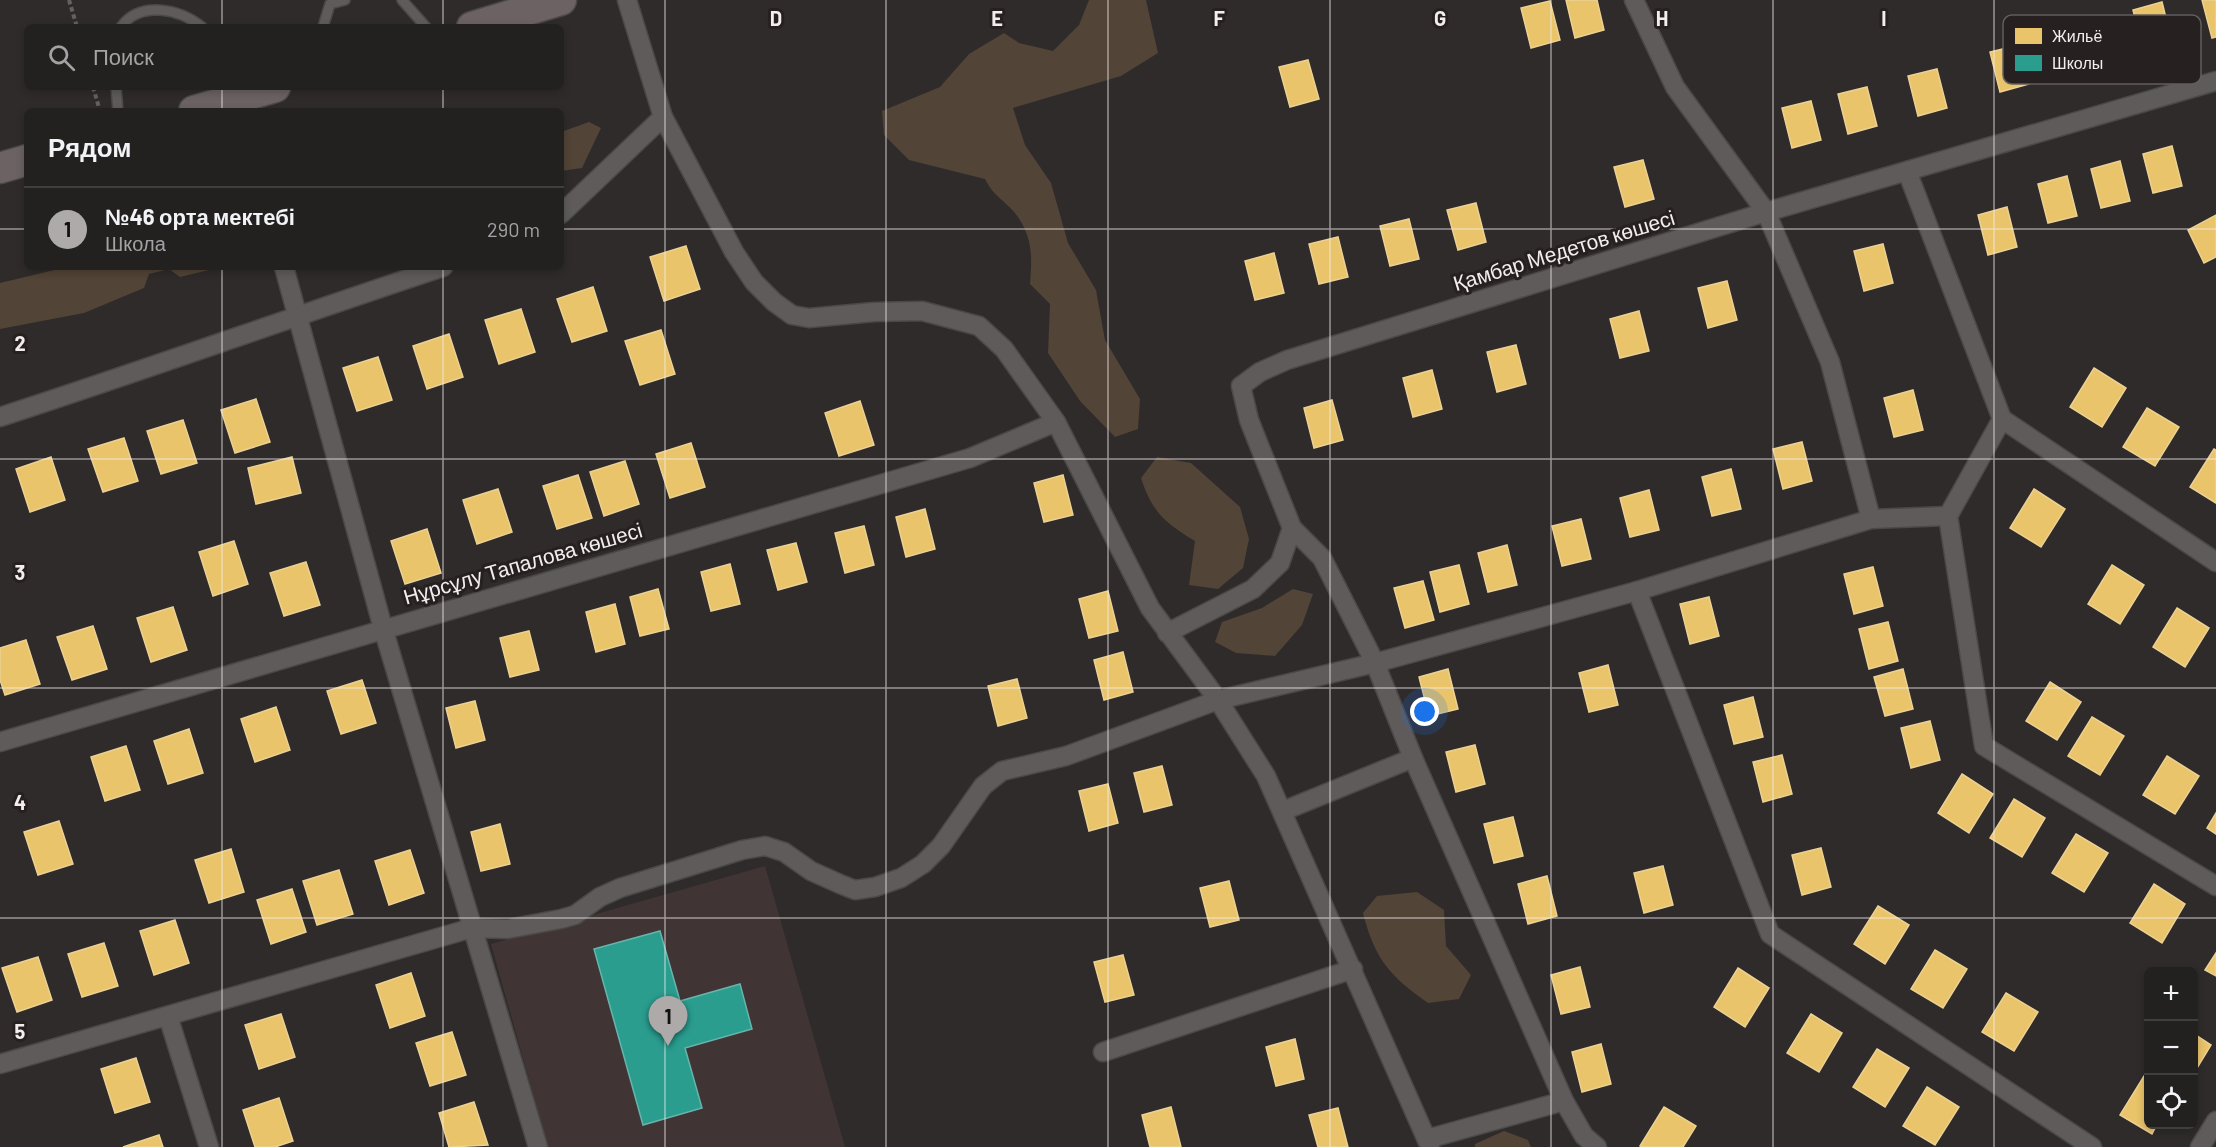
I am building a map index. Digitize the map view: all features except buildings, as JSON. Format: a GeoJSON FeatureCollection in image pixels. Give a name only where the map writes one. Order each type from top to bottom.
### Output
{"type":"FeatureCollection","features":[{"type":"Feature","properties":{"kind":"highway"},"geometry":{"type":"LineString","coordinates":[[478,24],[508,8],[561,0]]}},
{"type":"Feature","properties":{"kind":"highway"},"geometry":{"type":"LineString","coordinates":[[205,108],[248,96]]}},
{"type":"Feature","properties":{"kind":"highway"},"geometry":{"type":"LineString","coordinates":[[0,168],[24,161]]}},
{"type":"Feature","properties":{"kind":"street"},"geometry":{"type":"LineString","coordinates":[[627,0],[663,117],[734,252],[754,282],[784,310],[809,318],[922,310],[979,326],[1004,349],[1056,422],[1150,608],[1218,700],[1266,776],[1429,1143],[1564,1101]]}},
{"type":"Feature","properties":{"kind":"street"},"geometry":{"type":"LineString","coordinates":[[1634,0],[1675,87],[1766,212],[1830,362],[1871,519]]}},
{"type":"Feature","properties":{"kind":"street","name":"Қамбар Медетов көшесі"},"geometry":{"type":"LineString","coordinates":[[1292,528],[1250,420],[1241,386],[1260,372],[1287,360],[1766,212],[2216,81]]}},
{"type":"Feature","properties":{"kind":"street"},"geometry":{"type":"LineString","coordinates":[[564,211],[663,117]]}},
{"type":"Feature","properties":{"kind":"street"},"geometry":{"type":"LineString","coordinates":[[1907,171],[2002,419],[2216,562]]}},
{"type":"Feature","properties":{"kind":"street"},"geometry":{"type":"LineString","coordinates":[[285,270],[383,628],[538,1147]]}},
{"type":"Feature","properties":{"kind":"street"},"geometry":{"type":"LineString","coordinates":[[0,417],[145,370],[434,270]]}},
{"type":"Feature","properties":{"kind":"street"},"geometry":{"type":"LineString","coordinates":[[2002,419],[1948,516],[1984,746],[2216,886]]}},
{"type":"Feature","properties":{"kind":"street","name":"Нұрсұлу Тапалова көшесі"},"geometry":{"type":"LineString","coordinates":[[0,742],[970,458],[1056,422]]}},
{"type":"Feature","properties":{"kind":"street"},"geometry":{"type":"LineString","coordinates":[[0,1064],[472,928],[508,929],[561,920],[575,915],[600,897],[620,888],[742,850],[765,846],[784,852],[810,871],[840,885],[855,890],[875,887],[901,878],[923,864],[941,846],[983,786],[1002,771],[1066,756],[1218,700],[1375,663],[1637,591],[1871,519],[1948,516]]}},
{"type":"Feature","properties":{"kind":"street"},"geometry":{"type":"LineString","coordinates":[[1167,633],[1253,589],[1280,563],[1292,528],[1322,558],[1375,663],[1413,758],[1564,1101],[1584,1136],[1597,1147]]}},
{"type":"Feature","properties":{"kind":"street"},"geometry":{"type":"LineString","coordinates":[[1637,591],[1770,934],[2092,1147]]}},
{"type":"Feature","properties":{"kind":"street"},"geometry":{"type":"LineString","coordinates":[[1283,811],[1413,758]]}},
{"type":"Feature","properties":{"kind":"street"},"geometry":{"type":"LineString","coordinates":[[1102,1052],[1353,969]]}},
{"type":"Feature","properties":{"kind":"street"},"geometry":{"type":"LineString","coordinates":[[168,1016],[208,1147]]}},
{"type":"Feature","properties":{"kind":"street"},"geometry":{"type":"LineString","coordinates":[[2200,1147],[2216,1121]]}},
{"type":"Feature","properties":{"kind":"lane"},"geometry":{"type":"LineString","coordinates":[[324,24],[330,4],[345,0]]}},
{"type":"Feature","properties":{"kind":"lane"},"geometry":{"type":"LineString","coordinates":[[402,0],[423,24]]}},
{"type":"Feature","properties":{"kind":"lane"},"geometry":{"type":"LineString","coordinates":[[124,24],[133,16],[162,8],[177,12],[197,24]]}},
{"type":"Feature","properties":{"kind":"lane"},"geometry":{"type":"LineString","coordinates":[[116,90],[118,108]]}},
{"type":"Feature","properties":{"kind":"path"},"geometry":{"type":"LineString","coordinates":[[69,0],[75,24]]}},
{"type":"Feature","properties":{"kind":"path"},"geometry":{"type":"LineString","coordinates":[[94,90],[99,108]]}},
{"type":"Feature","properties":{"kind":"shaded area"},"geometry":{"type":"Polygon","coordinates":[[[1089,0],[1146,0],[1158,53],[1121,76],[1013,108],[1025,145],[1051,183],[1068,243],[1096,290],[1105,340],[1140,399],[1138,429],[1115,437],[1080,401],[1048,353],[1050,304],[1030,284],[1029,241],[1018,217],[993,191],[985,179],[909,160],[884,135],[882,111],[940,87],[969,54],[1004,33],[1019,43],[1053,51],[1079,25],[1089,0]]]}},
{"type":"Feature","properties":{"kind":"shaded area"},"geometry":{"type":"Polygon","coordinates":[[[589,122],[601,128],[582,168],[564,171],[564,131],[589,122]]]}},
{"type":"Feature","properties":{"kind":"shaded area"},"geometry":{"type":"Polygon","coordinates":[[[54,270],[165,270],[149,274],[144,288],[84,313],[0,329],[0,283],[54,270]]]}},
{"type":"Feature","properties":{"kind":"shaded area"},"geometry":{"type":"Polygon","coordinates":[[[170,270],[209,270],[180,277],[170,270]]]}},
{"type":"Feature","properties":{"kind":"shaded area"},"geometry":{"type":"Polygon","coordinates":[[[1157,457],[1191,463],[1240,507],[1249,539],[1243,568],[1218,589],[1189,585],[1195,541],[1161,516],[1145,490],[1141,478],[1157,457]]]}},
{"type":"Feature","properties":{"kind":"shaded area"},"geometry":{"type":"Polygon","coordinates":[[[1293,589],[1313,594],[1302,625],[1275,656],[1236,653],[1215,642],[1222,622],[1262,608],[1293,589]]]}},
{"type":"Feature","properties":{"kind":"shaded area"},"geometry":{"type":"Polygon","coordinates":[[[765,866],[845,1147],[548,1147],[491,944],[765,866]]]}},
{"type":"Feature","properties":{"kind":"shaded area"},"geometry":{"type":"Polygon","coordinates":[[[1417,892],[1444,910],[1446,946],[1471,975],[1459,999],[1428,1003],[1394,975],[1373,943],[1363,913],[1377,896],[1417,892]]]}},
{"type":"Feature","properties":{"kind":"shaded area"},"geometry":{"type":"Polygon","coordinates":[[[1504,1131],[1528,1140],[1531,1147],[1475,1147],[1475,1144],[1504,1131]]]}},
{"type":"Feature","properties":{"kind":"place","name":"№46 орта мектебі"},"geometry":{"type":"Point","coordinates":[668,1046]}}]}
